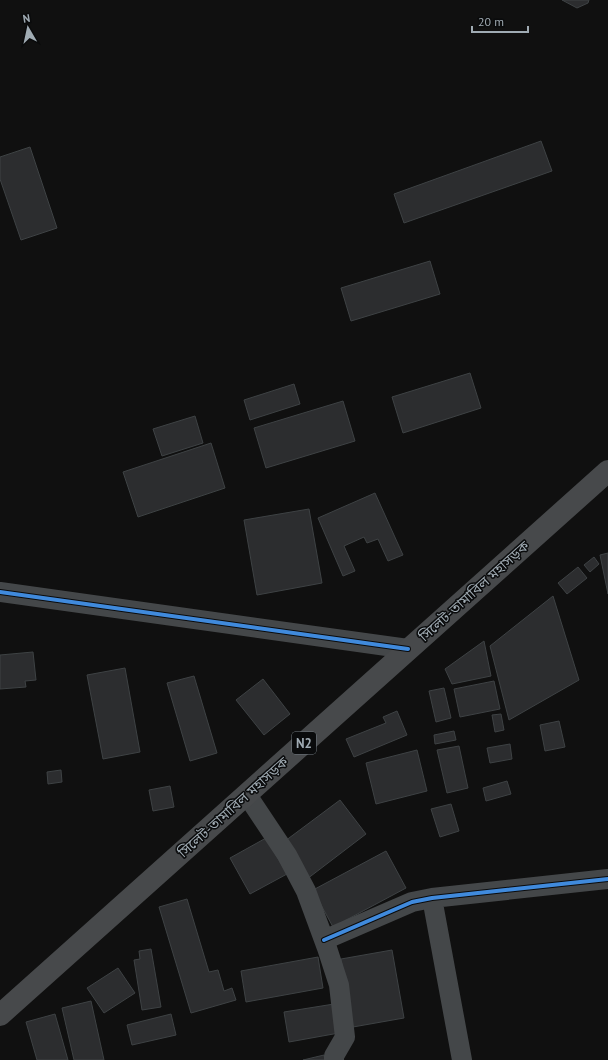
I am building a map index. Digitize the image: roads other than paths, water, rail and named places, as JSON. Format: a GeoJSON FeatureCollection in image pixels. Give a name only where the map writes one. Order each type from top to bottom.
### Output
{"type":"FeatureCollection","features":[{"type":"Feature","properties":{"kind":"highway","name":"সিলেট-তামাবিল মহাসড়ক"},"geometry":{"type":"LineString","coordinates":[[0,1015],[608,471]]}},
{"type":"Feature","properties":{"kind":"street"},"geometry":{"type":"LineString","coordinates":[[0,592],[408,649]]}},
{"type":"Feature","properties":{"kind":"street"},"geometry":{"type":"LineString","coordinates":[[247,795],[287,855],[306,891],[339,985],[345,1037],[334,1056],[334,1060]]}},
{"type":"Feature","properties":{"kind":"street"},"geometry":{"type":"LineString","coordinates":[[324,940],[412,902],[432,898],[608,879]]}},
{"type":"Feature","properties":{"kind":"street"},"geometry":{"type":"LineString","coordinates":[[432,898],[462,1060]]}}]}
